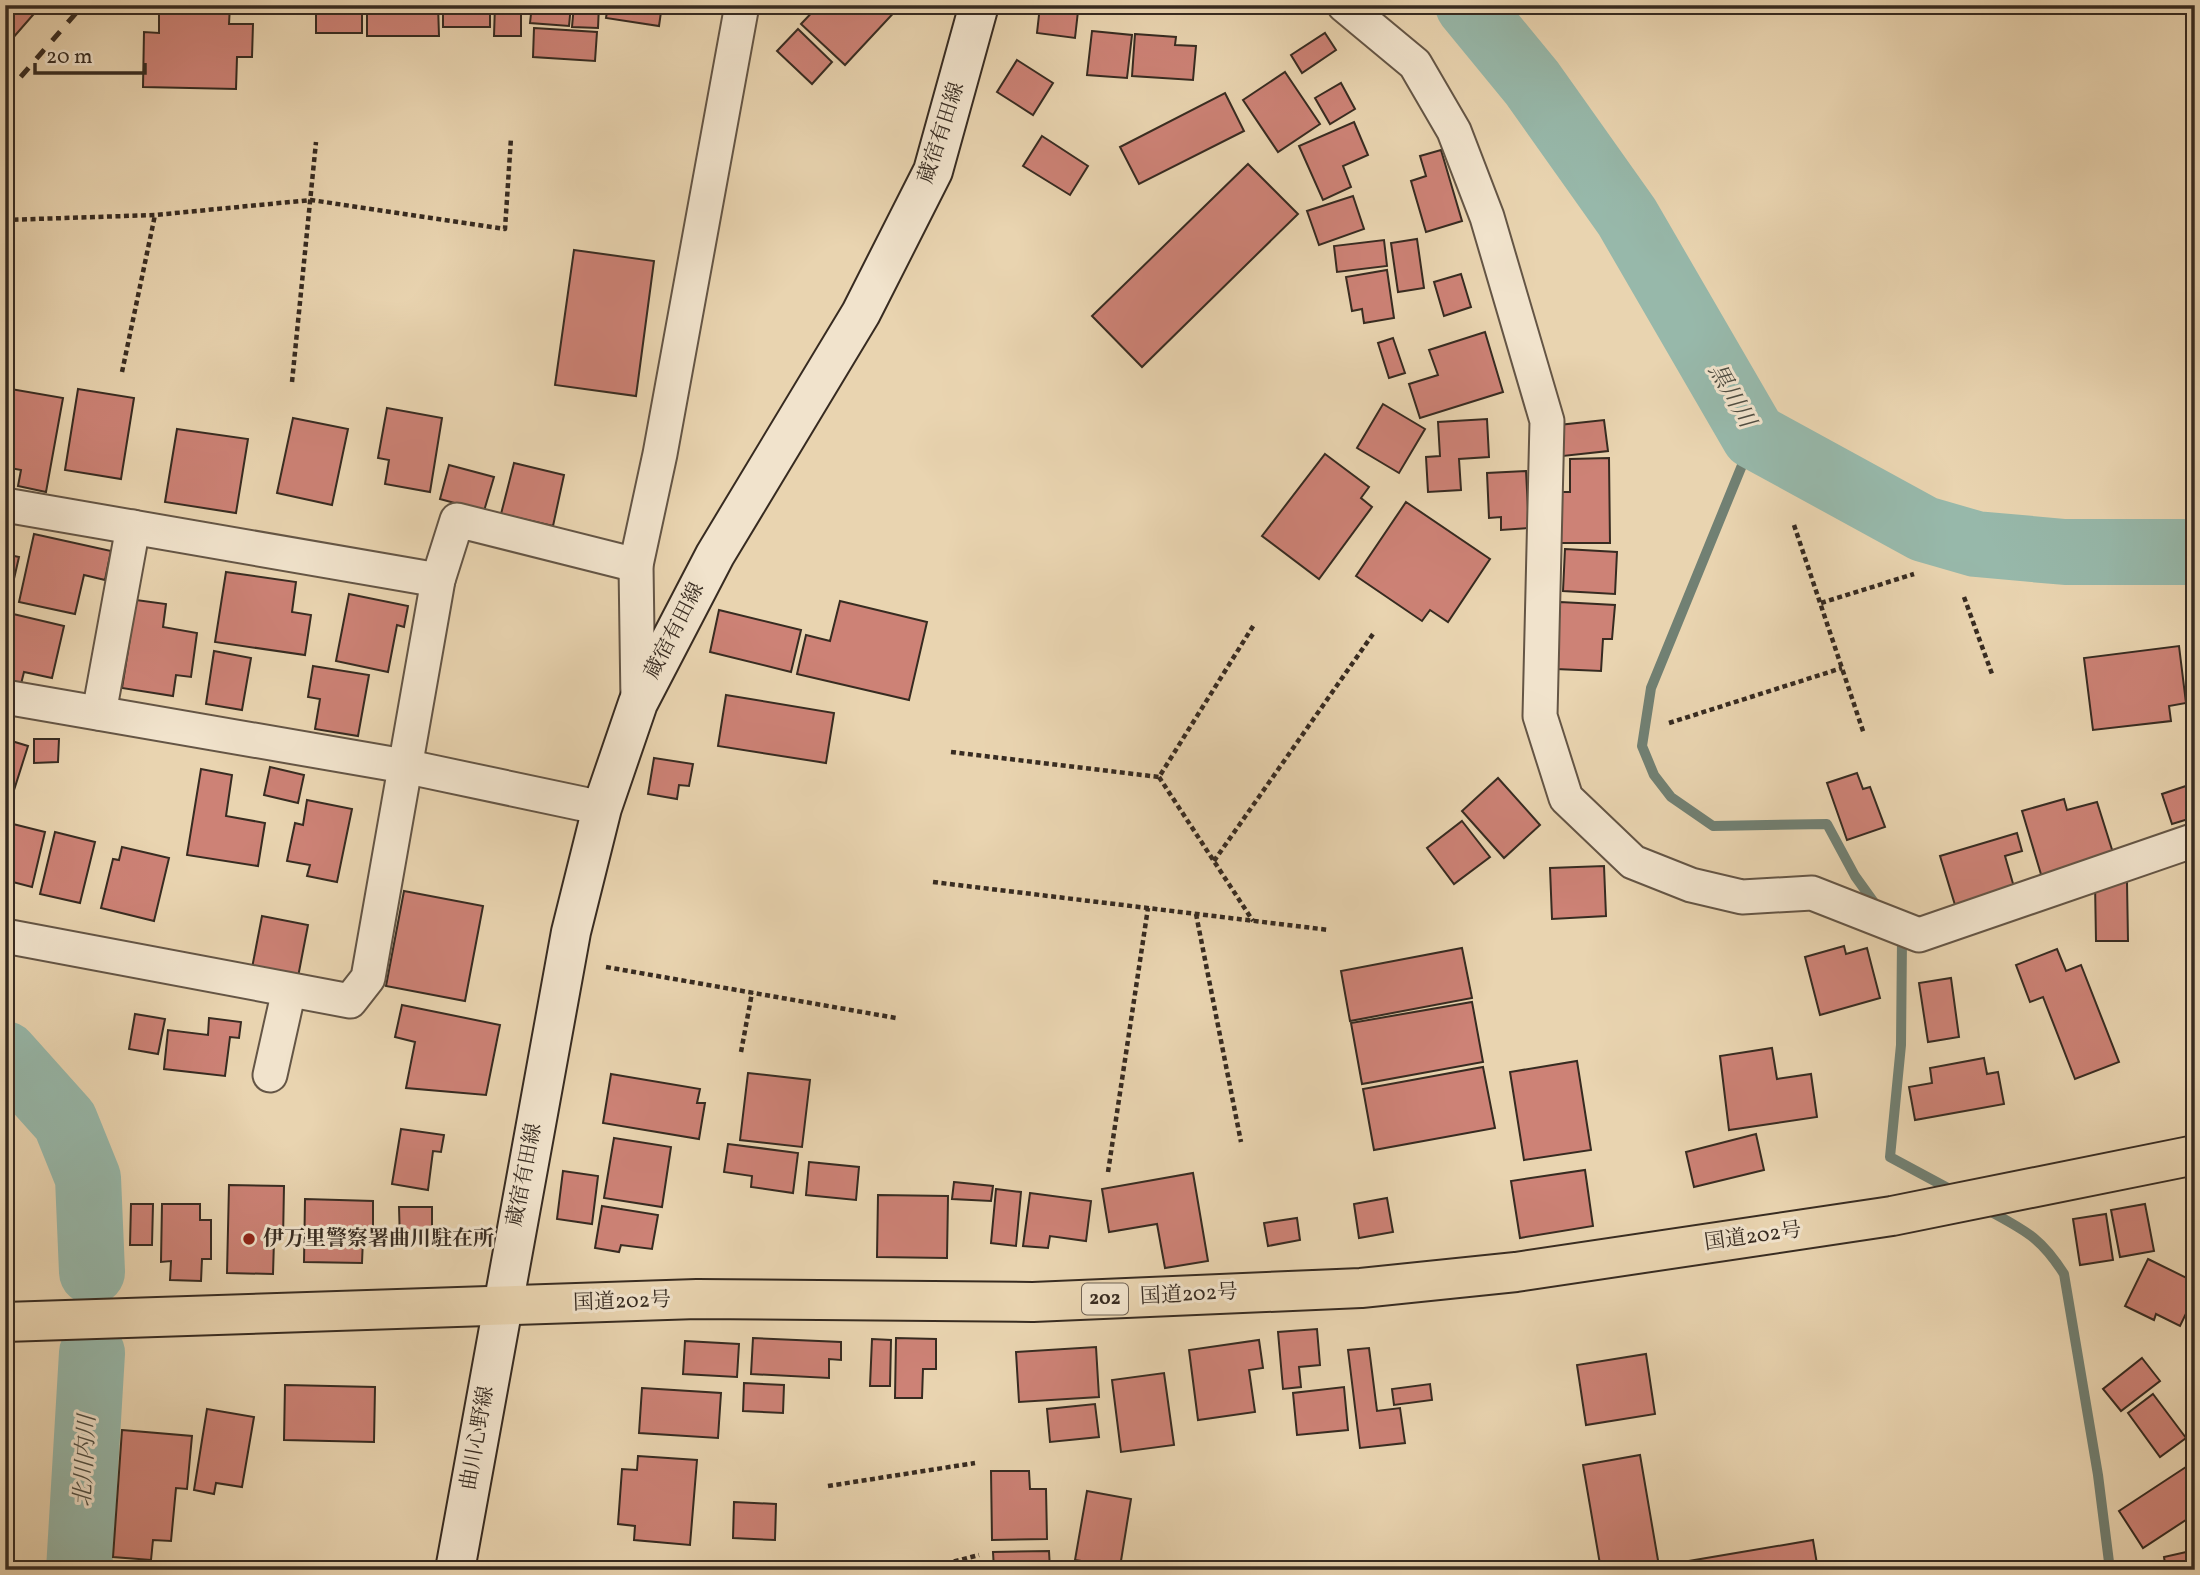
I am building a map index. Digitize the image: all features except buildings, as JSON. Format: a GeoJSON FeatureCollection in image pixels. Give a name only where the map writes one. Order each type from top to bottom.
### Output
{"type":"FeatureCollection","features":[{"type":"Feature","properties":{"kind":"highway","name":"国道202号"},"geometry":{"type":"LineString","coordinates":[[5,1322],[697,1299],[1033,1302],[1361,1287],[1516,1272],[1892,1216],[2195,1156]]}},
{"type":"Feature","properties":{"kind":"main road","name":"蔵宿有田線"},"geometry":{"type":"LineString","coordinates":[[501,1306],[571,932],[602,808],[638,703],[715,555],[861,313],[933,171],[979,5]]}},
{"type":"Feature","properties":{"kind":"main road","name":"曲川心野線"},"geometry":{"type":"LineString","coordinates":[[455,1570],[501,1306]]}},
{"type":"Feature","properties":{"kind":"street"},"geometry":{"type":"LineString","coordinates":[[638,703],[636,565],[660,454],[742,5]]}},
{"type":"Feature","properties":{"kind":"street"},"geometry":{"type":"LineString","coordinates":[[1344,5],[1415,64],[1454,131],[1488,217],[1547,421],[1540,716],[1566,797],[1633,862],[1644,867],[1691,885],[1742,897],[1812,893],[1919,934],[2195,840]]}},
{"type":"Feature","properties":{"kind":"street"},"geometry":{"type":"LineString","coordinates":[[5,505],[439,580]]}},
{"type":"Feature","properties":{"kind":"street"},"geometry":{"type":"LineString","coordinates":[[5,936],[350,1001],[368,978],[439,580],[457,520],[636,565]]}},
{"type":"Feature","properties":{"kind":"street"},"geometry":{"type":"LineString","coordinates":[[99,713],[133,527]]}},
{"type":"Feature","properties":{"kind":"street"},"geometry":{"type":"LineString","coordinates":[[5,697],[404,766],[602,808]]}},
{"type":"Feature","properties":{"kind":"street"},"geometry":{"type":"LineString","coordinates":[[270,1075],[289,990]]}},
{"type":"Feature","properties":{"kind":"path"},"geometry":{"type":"LineString","coordinates":[[5,220],[155,215],[312,200],[505,229],[511,138]]}},
{"type":"Feature","properties":{"kind":"path"},"geometry":{"type":"LineString","coordinates":[[292,382],[316,142]]}},
{"type":"Feature","properties":{"kind":"path"},"geometry":{"type":"LineString","coordinates":[[122,372],[155,215]]}},
{"type":"Feature","properties":{"kind":"path"},"geometry":{"type":"LineString","coordinates":[[1794,525],[1864,734]]}},
{"type":"Feature","properties":{"kind":"path"},"geometry":{"type":"LineString","coordinates":[[1821,603],[1914,574]]}},
{"type":"Feature","properties":{"kind":"path"},"geometry":{"type":"LineString","coordinates":[[1964,597],[1992,674]]}},
{"type":"Feature","properties":{"kind":"path"},"geometry":{"type":"LineString","coordinates":[[1159,777],[1255,623]]}},
{"type":"Feature","properties":{"kind":"path"},"geometry":{"type":"LineString","coordinates":[[1214,861],[1373,634]]}},
{"type":"Feature","properties":{"kind":"path"},"geometry":{"type":"LineString","coordinates":[[1669,723],[1842,668]]}},
{"type":"Feature","properties":{"kind":"path"},"geometry":{"type":"LineString","coordinates":[[951,752],[1159,777],[1253,921]]}},
{"type":"Feature","properties":{"kind":"path"},"geometry":{"type":"LineString","coordinates":[[933,881],[1329,930]]}},
{"type":"Feature","properties":{"kind":"path"},"geometry":{"type":"LineString","coordinates":[[1108,1172],[1148,908]]}},
{"type":"Feature","properties":{"kind":"path"},"geometry":{"type":"LineString","coordinates":[[1196,914],[1241,1142]]}},
{"type":"Feature","properties":{"kind":"path"},"geometry":{"type":"LineString","coordinates":[[606,967],[896,1018]]}},
{"type":"Feature","properties":{"kind":"path"},"geometry":{"type":"LineString","coordinates":[[741,1052],[752,993]]}},
{"type":"Feature","properties":{"kind":"path"},"geometry":{"type":"LineString","coordinates":[[828,1486],[975,1463]]}},
{"type":"Feature","properties":{"kind":"path"},"geometry":{"type":"LineString","coordinates":[[920,1570],[979,1555]]}},
{"type":"Feature","properties":{"kind":"waterway","name":"黒川川"},"geometry":{"type":"LineString","coordinates":[[1468,5],[1532,83],[1627,217],[1754,436],[1924,529],[1976,544],[2065,552],[2195,552]]}},
{"type":"Feature","properties":{"kind":"waterway"},"geometry":{"type":"LineString","coordinates":[[1754,436],[1651,688],[1642,746],[1654,775],[1671,797],[1713,826],[1827,824],[1855,876],[1878,908]]}},
{"type":"Feature","properties":{"kind":"waterway"},"geometry":{"type":"LineString","coordinates":[[1898,935],[1902,940],[1901,1045],[1890,1157],[1957,1193]]}},
{"type":"Feature","properties":{"kind":"waterway","name":"北川内川"},"geometry":{"type":"LineString","coordinates":[[5,1054],[65,1121],[88,1178],[92,1272]]}},
{"type":"Feature","properties":{"kind":"waterway"},"geometry":{"type":"LineString","coordinates":[[1986,1209],[2039,1242],[2064,1274],[2098,1475],[2110,1570]]}},
{"type":"Feature","properties":{"kind":"waterway","name":"北川内川"},"geometry":{"type":"LineString","coordinates":[[79,1570],[92,1353]]}},
{"type":"Feature","properties":{"kind":"railway"},"geometry":{"type":"LineString","coordinates":[[5,95],[83,5]]}},
{"type":"Feature","properties":{"kind":"place","name":"伊万里警察署曲川駐在所"},"geometry":{"type":"Point","coordinates":[249,1239]}}]}
